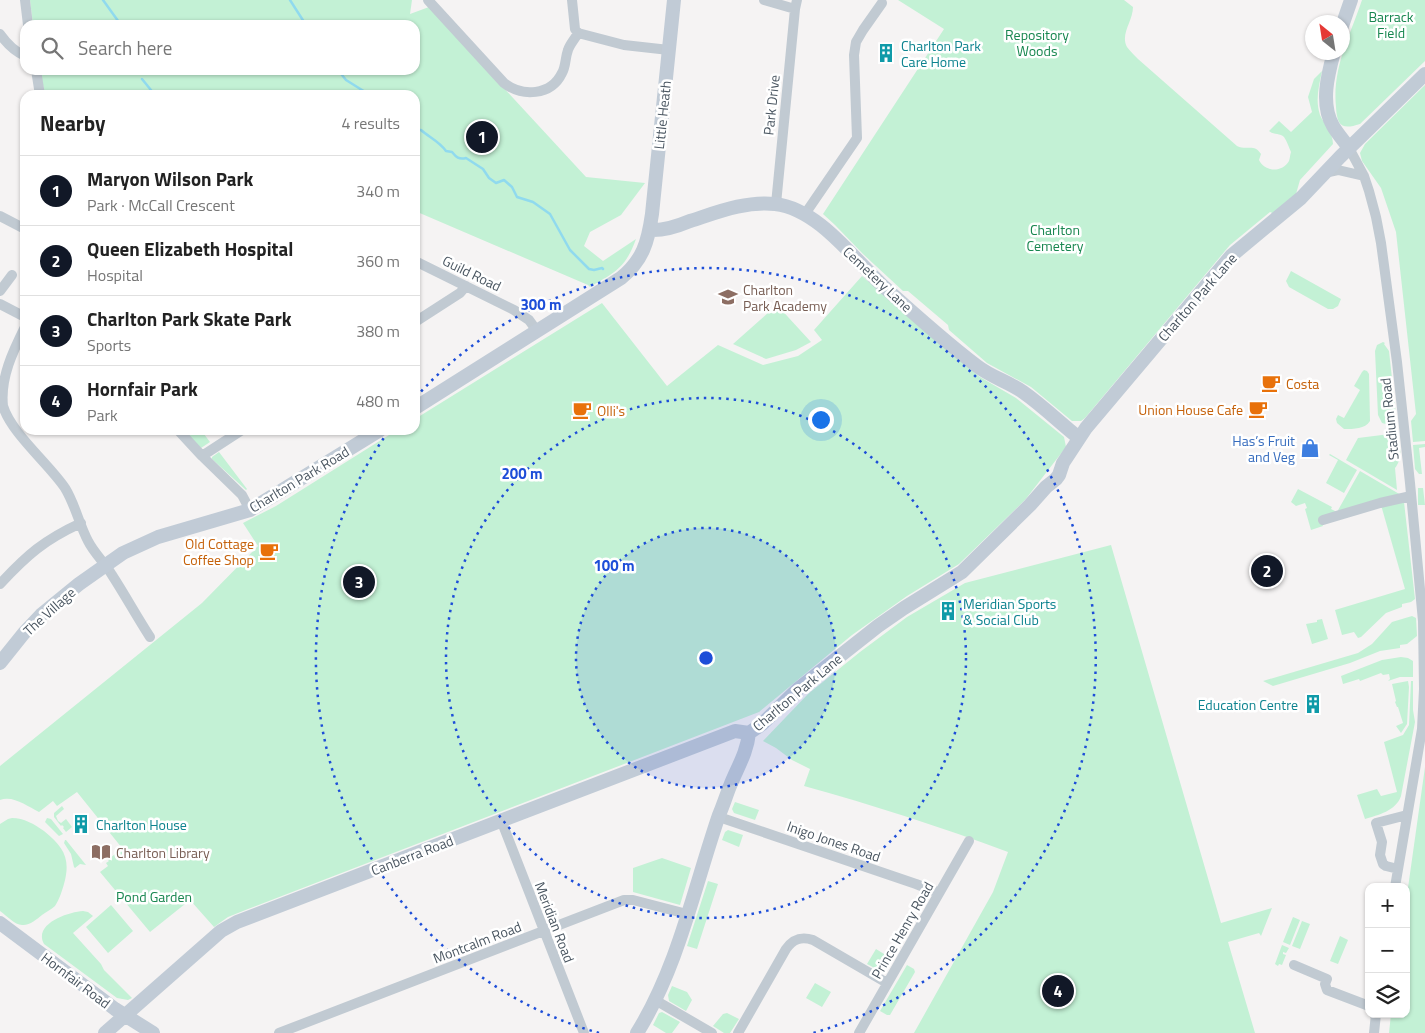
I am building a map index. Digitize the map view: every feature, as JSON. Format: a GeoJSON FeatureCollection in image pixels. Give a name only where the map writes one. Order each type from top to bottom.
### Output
{"type":"FeatureCollection","features":[{"type":"Feature","properties":{"kind":"street"},"geometry":{"type":"LineString","coordinates":[[25,0],[27,20]]}},
{"type":"Feature","properties":{"kind":"street"},"geometry":{"type":"LineString","coordinates":[[428,0],[504,83],[510,88],[525,93],[542,91],[558,80],[563,72],[568,49],[578,33]]}},
{"type":"Feature","properties":{"kind":"street"},"geometry":{"type":"LineString","coordinates":[[572,0],[575,29],[578,33],[624,45],[669,50]]}},
{"type":"Feature","properties":{"kind":"street","name":"Little Heath"},"geometry":{"type":"LineString","coordinates":[[650,230],[674,0]]}},
{"type":"Feature","properties":{"kind":"street","name":"Park Drive"},"geometry":{"type":"LineString","coordinates":[[764,0],[796,4],[776,204]]}},
{"type":"Feature","properties":{"kind":"street"},"geometry":{"type":"LineString","coordinates":[[1346,15],[1351,0]]}},
{"type":"Feature","properties":{"kind":"street"},"geometry":{"type":"LineString","coordinates":[[805,214],[857,138],[854,54],[856,42],[882,3]]}},
{"type":"Feature","properties":{"kind":"street"},"geometry":{"type":"LineString","coordinates":[[0,34],[7,44],[20,54]]}},
{"type":"Feature","properties":{"kind":"street"},"geometry":{"type":"LineString","coordinates":[[1332,60],[1326,93],[1327,108],[1333,126],[1349,148]]}},
{"type":"Feature","properties":{"kind":"street","name":"Charlton Park Lane"},"geometry":{"type":"LineString","coordinates":[[637,1033],[666,975],[729,787],[745,754],[749,733],[762,724],[798,689],[878,626],[962,572],[1059,474],[1063,463],[1079,438],[1231,256],[1301,198],[1425,74]]}},
{"type":"Feature","properties":{"kind":"street"},"geometry":{"type":"LineString","coordinates":[[37,75],[39,90]]}},
{"type":"Feature","properties":{"kind":"street","name":"Stadium Road"},"geometry":{"type":"LineString","coordinates":[[1349,148],[1364,176],[1376,217],[1381,243],[1397,362],[1422,606],[1425,661],[1423,729],[1396,883]]}},
{"type":"Feature","properties":{"kind":"street"},"geometry":{"type":"LineString","coordinates":[[1324,173],[1338,170],[1364,176]]}},
{"type":"Feature","properties":{"kind":"street","name":"Cemetery Lane"},"geometry":{"type":"LineString","coordinates":[[650,230],[681,224],[742,205],[759,203],[776,204],[805,214],[824,228],[944,340],[979,368],[1022,392],[1079,438]]}},
{"type":"Feature","properties":{"kind":"street"},"geometry":{"type":"LineString","coordinates":[[0,216],[20,226]]}},
{"type":"Feature","properties":{"kind":"street"},"geometry":{"type":"LineString","coordinates":[[420,405],[622,278],[641,257],[650,230]]}},
{"type":"Feature","properties":{"kind":"street","name":"Guild Road"},"geometry":{"type":"LineString","coordinates":[[420,263],[524,316],[537,331]]}},
{"type":"Feature","properties":{"kind":"street"},"geometry":{"type":"LineString","coordinates":[[0,291],[12,275]]}},
{"type":"Feature","properties":{"kind":"street"},"geometry":{"type":"LineString","coordinates":[[420,319],[460,293],[466,286]]}},
{"type":"Feature","properties":{"kind":"street"},"geometry":{"type":"LineString","coordinates":[[0,304],[20,314]]}},
{"type":"Feature","properties":{"kind":"street"},"geometry":{"type":"LineString","coordinates":[[20,338],[5,369],[2,394],[3,406],[8,418],[20,435]]}},
{"type":"Feature","properties":{"kind":"street"},"geometry":{"type":"LineString","coordinates":[[20,435],[66,489],[88,542],[105,565],[150,637]]}},
{"type":"Feature","properties":{"kind":"street"},"geometry":{"type":"LineString","coordinates":[[183,435],[242,494],[250,510]]}},
{"type":"Feature","properties":{"kind":"street"},"geometry":{"type":"LineString","coordinates":[[202,456],[234,435]]}},
{"type":"Feature","properties":{"kind":"street","name":"Charlton Park Road"},"geometry":{"type":"LineString","coordinates":[[105,565],[123,553],[150,540],[250,510],[372,435]]}},
{"type":"Feature","properties":{"kind":"street"},"geometry":{"type":"LineString","coordinates":[[1323,520],[1411,496]]}},
{"type":"Feature","properties":{"kind":"street"},"geometry":{"type":"LineString","coordinates":[[0,584],[34,550],[58,534],[81,523]]}},
{"type":"Feature","properties":{"kind":"street","name":"The Village"},"geometry":{"type":"LineString","coordinates":[[0,663],[41,615],[105,565]]}},
{"type":"Feature","properties":{"kind":"street","name":"Canberra Road"},"geometry":{"type":"LineString","coordinates":[[105,1033],[221,931],[237,922],[735,731],[749,733]]}},
{"type":"Feature","properties":{"kind":"street"},"geometry":{"type":"LineString","coordinates":[[1398,869],[1383,864],[1380,855],[1382,842],[1376,823],[1407,814]]}},
{"type":"Feature","properties":{"kind":"street","name":"Inigo Jones Road"},"geometry":{"type":"LineString","coordinates":[[719,817],[939,893]]}},
{"type":"Feature","properties":{"kind":"street","name":"Meridian Road"},"geometry":{"type":"LineString","coordinates":[[501,820],[584,1033]]}},
{"type":"Feature","properties":{"kind":"street","name":"Prince Henry Road"},"geometry":{"type":"LineString","coordinates":[[858,1033],[969,842]]}},
{"type":"Feature","properties":{"kind":"street","name":"Montcalm Road"},"geometry":{"type":"LineString","coordinates":[[279,1033],[624,900],[633,900],[687,914]]}},
{"type":"Feature","properties":{"kind":"street","name":"Hornfair Road"},"geometry":{"type":"LineString","coordinates":[[0,924],[125,1016],[151,1032]]}},
{"type":"Feature","properties":{"kind":"street"},"geometry":{"type":"LineString","coordinates":[[738,1033],[786,949],[791,942],[798,938],[813,940],[887,983]]}},
{"type":"Feature","properties":{"kind":"street"},"geometry":{"type":"LineString","coordinates":[[1294,965],[1327,978],[1324,984],[1327,990],[1365,1004]]}},
{"type":"Feature","properties":{"kind":"street"},"geometry":{"type":"LineString","coordinates":[[655,1000],[712,1033]]}},
{"type":"Feature","properties":{"kind":"street"},"geometry":{"type":"LineString","coordinates":[[1374,1033],[1376,1018]]}},
{"type":"Feature","properties":{"kind":"green space"},"geometry":{"type":"Polygon","coordinates":[[[30,0],[412,0],[410,14],[429,7],[586,177],[645,183],[621,215],[590,232],[584,246],[603,261],[636,239],[628,257],[618,269],[590,287],[420,213],[420,90],[44,90],[41,75],[420,75],[420,20],[32,20],[30,0]]]}},
{"type":"Feature","properties":{"kind":"green space","name":"Charlton Cemetery"},"geometry":{"type":"Polygon","coordinates":[[[898,0],[1124,0],[1133,7],[1125,37],[1127,47],[1131,52],[1237,146],[1256,149],[1261,154],[1259,160],[1262,164],[1274,170],[1286,165],[1291,152],[1284,137],[1269,131],[1279,121],[1291,132],[1312,112],[1308,97],[1314,79],[1322,71],[1318,104],[1320,115],[1332,136],[1333,144],[1300,180],[1296,194],[1275,214],[1270,212],[1230,245],[1081,421],[1072,421],[1031,387],[987,363],[949,330],[948,325],[908,291],[903,291],[823,214],[944,29],[898,0]]]}},
{"type":"Feature","properties":{"kind":"green space","name":"Barrack Field"},"geometry":{"type":"Polygon","coordinates":[[[1362,0],[1425,0],[1425,61],[1360,124],[1349,127],[1339,122],[1335,93],[1341,60],[1350,60],[1350,33],[1362,0]]]}},
{"type":"Feature","properties":{"kind":"green space"},"geometry":{"type":"Polygon","coordinates":[[[1425,85],[1425,441],[1413,442],[1411,421],[1416,414],[1396,232],[1381,188],[1362,161],[1360,153],[1365,144],[1425,85]]]}},
{"type":"Feature","properties":{"kind":"green space"},"geometry":{"type":"Polygon","coordinates":[[[1291,271],[1341,299],[1338,306],[1328,309],[1289,287],[1286,281],[1291,271]]]}},
{"type":"Feature","properties":{"kind":"green space","name":"Pond Garden"},"geometry":{"type":"Polygon","coordinates":[[[862,276],[980,377],[1016,398],[1064,437],[1066,447],[1025,500],[959,564],[907,596],[852,635],[759,712],[248,909],[228,917],[214,927],[190,900],[150,932],[100,872],[108,866],[106,863],[108,860],[122,848],[77,792],[57,806],[53,801],[39,812],[15,800],[0,800],[0,766],[202,603],[258,546],[243,523],[276,506],[389,435],[420,435],[420,416],[602,303],[667,386],[718,345],[763,365],[798,356],[822,340],[814,330],[862,276]]]}},
{"type":"Feature","properties":{"kind":"green space"},"geometry":{"type":"Polygon","coordinates":[[[777,305],[811,342],[796,350],[766,359],[733,344],[777,305]]]}},
{"type":"Feature","properties":{"kind":"green space"},"geometry":{"type":"Polygon","coordinates":[[[1383,342],[1389,351],[1396,415],[1389,422],[1390,425],[1382,423],[1378,415],[1375,351],[1377,345],[1383,342]]]}},
{"type":"Feature","properties":{"kind":"green space"},"geometry":{"type":"Polygon","coordinates":[[[1364,370],[1369,374],[1370,421],[1362,427],[1344,429],[1337,423],[1336,419],[1338,415],[1344,418],[1360,390],[1354,386],[1364,370]]]}},
{"type":"Feature","properties":{"kind":"green space"},"geometry":{"type":"Polygon","coordinates":[[[188,435],[205,435],[210,442],[201,448],[188,435]]]}},
{"type":"Feature","properties":{"kind":"green space"},"geometry":{"type":"Polygon","coordinates":[[[1395,435],[1400,447],[1399,461],[1395,468],[1397,490],[1346,460],[1358,438],[1395,435]]]}},
{"type":"Feature","properties":{"kind":"green space"},"geometry":{"type":"Polygon","coordinates":[[[1425,444],[1425,447],[1419,448],[1422,474],[1419,474],[1415,469],[1413,445],[1425,444]]]}},
{"type":"Feature","properties":{"kind":"green space"},"geometry":{"type":"Polygon","coordinates":[[[219,452],[247,489],[246,490],[212,459],[219,452]]]}},
{"type":"Feature","properties":{"kind":"green space"},"geometry":{"type":"Polygon","coordinates":[[[1330,454],[1357,470],[1344,493],[1326,483],[1338,460],[1330,454]]]}},
{"type":"Feature","properties":{"kind":"green space"},"geometry":{"type":"Polygon","coordinates":[[[1360,471],[1401,495],[1321,519],[1323,526],[1311,530],[1305,503],[1296,506],[1291,502],[1298,489],[1332,507],[1331,509],[1337,512],[1360,471]]]}},
{"type":"Feature","properties":{"kind":"green space"},"geometry":{"type":"Polygon","coordinates":[[[1418,488],[1423,488],[1425,505],[1418,505],[1418,488]]]}},
{"type":"Feature","properties":{"kind":"green space"},"geometry":{"type":"Polygon","coordinates":[[[1404,502],[1415,599],[1402,604],[1402,607],[1386,613],[1361,637],[1358,638],[1354,632],[1342,635],[1335,610],[1405,589],[1381,505],[1404,502]]]}},
{"type":"Feature","properties":{"kind":"green space"},"geometry":{"type":"Polygon","coordinates":[[[1111,545],[1221,923],[1272,908],[1261,936],[1259,933],[1228,942],[1255,1033],[914,1033],[993,892],[1008,852],[907,817],[804,786],[810,769],[763,741],[808,694],[860,652],[907,617],[965,583],[1111,545]]]}},
{"type":"Feature","properties":{"kind":"green space"},"geometry":{"type":"Polygon","coordinates":[[[1412,616],[1416,618],[1417,636],[1407,644],[1400,645],[1400,648],[1380,651],[1350,663],[1273,686],[1263,681],[1358,653],[1372,644],[1392,622],[1412,616]]]}},
{"type":"Feature","properties":{"kind":"green space"},"geometry":{"type":"Polygon","coordinates":[[[1322,619],[1328,639],[1312,644],[1306,624],[1322,619]]]}},
{"type":"Feature","properties":{"kind":"green space"},"geometry":{"type":"Polygon","coordinates":[[[1401,657],[1413,661],[1413,677],[1400,677],[1388,681],[1390,679],[1389,674],[1383,675],[1381,673],[1360,681],[1359,679],[1343,684],[1341,676],[1382,660],[1401,657]]]}},
{"type":"Feature","properties":{"kind":"green space"},"geometry":{"type":"Polygon","coordinates":[[[1408,681],[1407,724],[1401,733],[1396,726],[1403,723],[1395,702],[1392,684],[1408,681]]]}},
{"type":"Feature","properties":{"kind":"green space"},"geometry":{"type":"Polygon","coordinates":[[[1411,681],[1413,681],[1415,722],[1401,796],[1391,809],[1365,819],[1357,795],[1377,789],[1381,796],[1397,792],[1384,742],[1403,735],[1409,725],[1411,681]]]}},
{"type":"Feature","properties":{"kind":"green space"},"geometry":{"type":"Polygon","coordinates":[[[1425,767],[1425,1033],[1389,1033],[1391,1018],[1410,1018],[1409,883],[1425,767]]]}},
{"type":"Feature","properties":{"kind":"green space"},"geometry":{"type":"Polygon","coordinates":[[[735,802],[759,810],[755,820],[734,813],[732,809],[735,802]]]}},
{"type":"Feature","properties":{"kind":"green space"},"geometry":{"type":"Polygon","coordinates":[[[62,806],[64,809],[56,816],[61,823],[66,819],[72,827],[66,832],[64,827],[61,826],[54,817],[54,813],[62,806]]]}},
{"type":"Feature","properties":{"kind":"green space"},"geometry":{"type":"Polygon","coordinates":[[[12,818],[29,822],[44,831],[61,848],[67,867],[64,884],[55,906],[33,922],[25,925],[19,925],[0,911],[0,824],[12,818]]]}},
{"type":"Feature","properties":{"kind":"green space"},"geometry":{"type":"Polygon","coordinates":[[[47,818],[51,819],[63,834],[59,836],[45,822],[47,818]]]}},
{"type":"Feature","properties":{"kind":"green space"},"geometry":{"type":"Polygon","coordinates":[[[728,830],[743,835],[739,847],[722,840],[725,832],[728,830]]]}},
{"type":"Feature","properties":{"kind":"green space"},"geometry":{"type":"Polygon","coordinates":[[[65,840],[86,865],[80,864],[74,867],[71,854],[64,843],[65,840]]]}},
{"type":"Feature","properties":{"kind":"green space"},"geometry":{"type":"Polygon","coordinates":[[[662,858],[691,868],[680,905],[633,892],[633,868],[662,858]]]}},
{"type":"Feature","properties":{"kind":"green space"},"geometry":{"type":"Polygon","coordinates":[[[708,881],[718,884],[697,949],[687,946],[708,881]]]}},
{"type":"Feature","properties":{"kind":"green space"},"geometry":{"type":"Polygon","coordinates":[[[111,905],[133,931],[108,953],[86,927],[111,905]]]}},
{"type":"Feature","properties":{"kind":"green space"},"geometry":{"type":"Polygon","coordinates":[[[83,911],[93,916],[73,933],[101,964],[104,970],[132,998],[128,1000],[117,998],[44,944],[43,931],[48,925],[61,917],[83,911]]]}},
{"type":"Feature","properties":{"kind":"green space"},"geometry":{"type":"Polygon","coordinates":[[[1293,917],[1300,920],[1290,945],[1283,942],[1293,917]]]}},
{"type":"Feature","properties":{"kind":"green space"},"geometry":{"type":"Polygon","coordinates":[[[1302,921],[1310,924],[1300,949],[1292,946],[1302,921]]]}},
{"type":"Feature","properties":{"kind":"green space"},"geometry":{"type":"Polygon","coordinates":[[[1340,936],[1348,940],[1338,964],[1330,961],[1340,936]]]}},
{"type":"Feature","properties":{"kind":"green space"},"geometry":{"type":"Polygon","coordinates":[[[1282,945],[1289,948],[1286,953],[1283,952],[1286,955],[1282,965],[1279,964],[1278,966],[1275,964],[1282,945]]]}},
{"type":"Feature","properties":{"kind":"green space"},"geometry":{"type":"Polygon","coordinates":[[[876,949],[892,959],[885,971],[882,972],[867,964],[876,949]]]}},
{"type":"Feature","properties":{"kind":"green space"},"geometry":{"type":"Polygon","coordinates":[[[907,965],[914,969],[915,972],[890,1015],[887,1015],[880,1011],[907,965]]]}},
{"type":"Feature","properties":{"kind":"green space"},"geometry":{"type":"Polygon","coordinates":[[[815,983],[831,992],[822,1007],[806,998],[815,983]]]}},
{"type":"Feature","properties":{"kind":"green space"},"geometry":{"type":"Polygon","coordinates":[[[672,986],[687,992],[692,1000],[686,1011],[669,1001],[668,995],[672,986]]]}},
{"type":"Feature","properties":{"kind":"green space"},"geometry":{"type":"Polygon","coordinates":[[[662,1012],[680,1022],[672,1033],[666,1033],[653,1025],[659,1013],[662,1012]]]}},
{"type":"Feature","properties":{"kind":"green space"},"geometry":{"type":"Polygon","coordinates":[[[727,1013],[739,1019],[730,1033],[724,1033],[713,1026],[723,1014],[727,1013]]]}},
{"type":"Feature","properties":{"kind":"waterway"},"geometry":{"type":"LineString","coordinates":[[103,0],[117,20]]}},
{"type":"Feature","properties":{"kind":"waterway"},"geometry":{"type":"LineString","coordinates":[[290,0],[303,20]]}},
{"type":"Feature","properties":{"kind":"waterway"},"geometry":{"type":"LineString","coordinates":[[342,75],[346,80],[362,90]]}},
{"type":"Feature","properties":{"kind":"waterway"},"geometry":{"type":"LineString","coordinates":[[142,79],[151,90]]}},
{"type":"Feature","properties":{"kind":"waterway"},"geometry":{"type":"LineString","coordinates":[[420,130],[438,142],[446,151],[452,152],[456,157],[466,158],[483,169],[489,178],[496,183],[504,180],[512,187],[517,197],[533,202],[550,214],[570,250],[589,269],[603,269]]}},
{"type":"Feature","properties":{"kind":"place","name":"Charlton Park Care Home"},"geometry":{"type":"Point","coordinates":[886,53]}},
{"type":"Feature","properties":{"kind":"place","name":"Maryon Wilson Park"},"geometry":{"type":"Point","coordinates":[482,137]}},
{"type":"Feature","properties":{"kind":"place","name":"Charlton Park Academy"},"geometry":{"type":"Point","coordinates":[728,297]}},
{"type":"Feature","properties":{"kind":"place","name":"Costa"},"geometry":{"type":"Point","coordinates":[1271,383]}},
{"type":"Feature","properties":{"kind":"place","name":"Union House Cafe"},"geometry":{"type":"Point","coordinates":[1258,409]}},
{"type":"Feature","properties":{"kind":"place","name":"Olli's"},"geometry":{"type":"Point","coordinates":[582,410]}},
{"type":"Feature","properties":{"kind":"place","name":"Has’s Fruit and Veg"},"geometry":{"type":"Point","coordinates":[1310,448]}},
{"type":"Feature","properties":{"kind":"place","name":"Old Cottage Coffee Shop"},"geometry":{"type":"Point","coordinates":[269,551]}},
{"type":"Feature","properties":{"kind":"place","name":"Queen Elizabeth Hospital"},"geometry":{"type":"Point","coordinates":[1267,571]}},
{"type":"Feature","properties":{"kind":"place","name":"Charlton Park Skate Park"},"geometry":{"type":"Point","coordinates":[359,582]}},
{"type":"Feature","properties":{"kind":"place","name":"Meridian Sports & Social Club"},"geometry":{"type":"Point","coordinates":[948,611]}},
{"type":"Feature","properties":{"kind":"place","name":"Education Centre"},"geometry":{"type":"Point","coordinates":[1313,704]}},
{"type":"Feature","properties":{"kind":"place","name":"Charlton House"},"geometry":{"type":"Point","coordinates":[81,824]}},
{"type":"Feature","properties":{"kind":"place","name":"Charlton Library"},"geometry":{"type":"Point","coordinates":[101,852]}},
{"type":"Feature","properties":{"kind":"place","name":"Hornfair Park"},"geometry":{"type":"Point","coordinates":[1058,991]}},
{"type":"Feature","properties":{"kind":"park label","name":"Repository Woods"},"geometry":{"type":"Point","coordinates":[1037,42]}}]}
